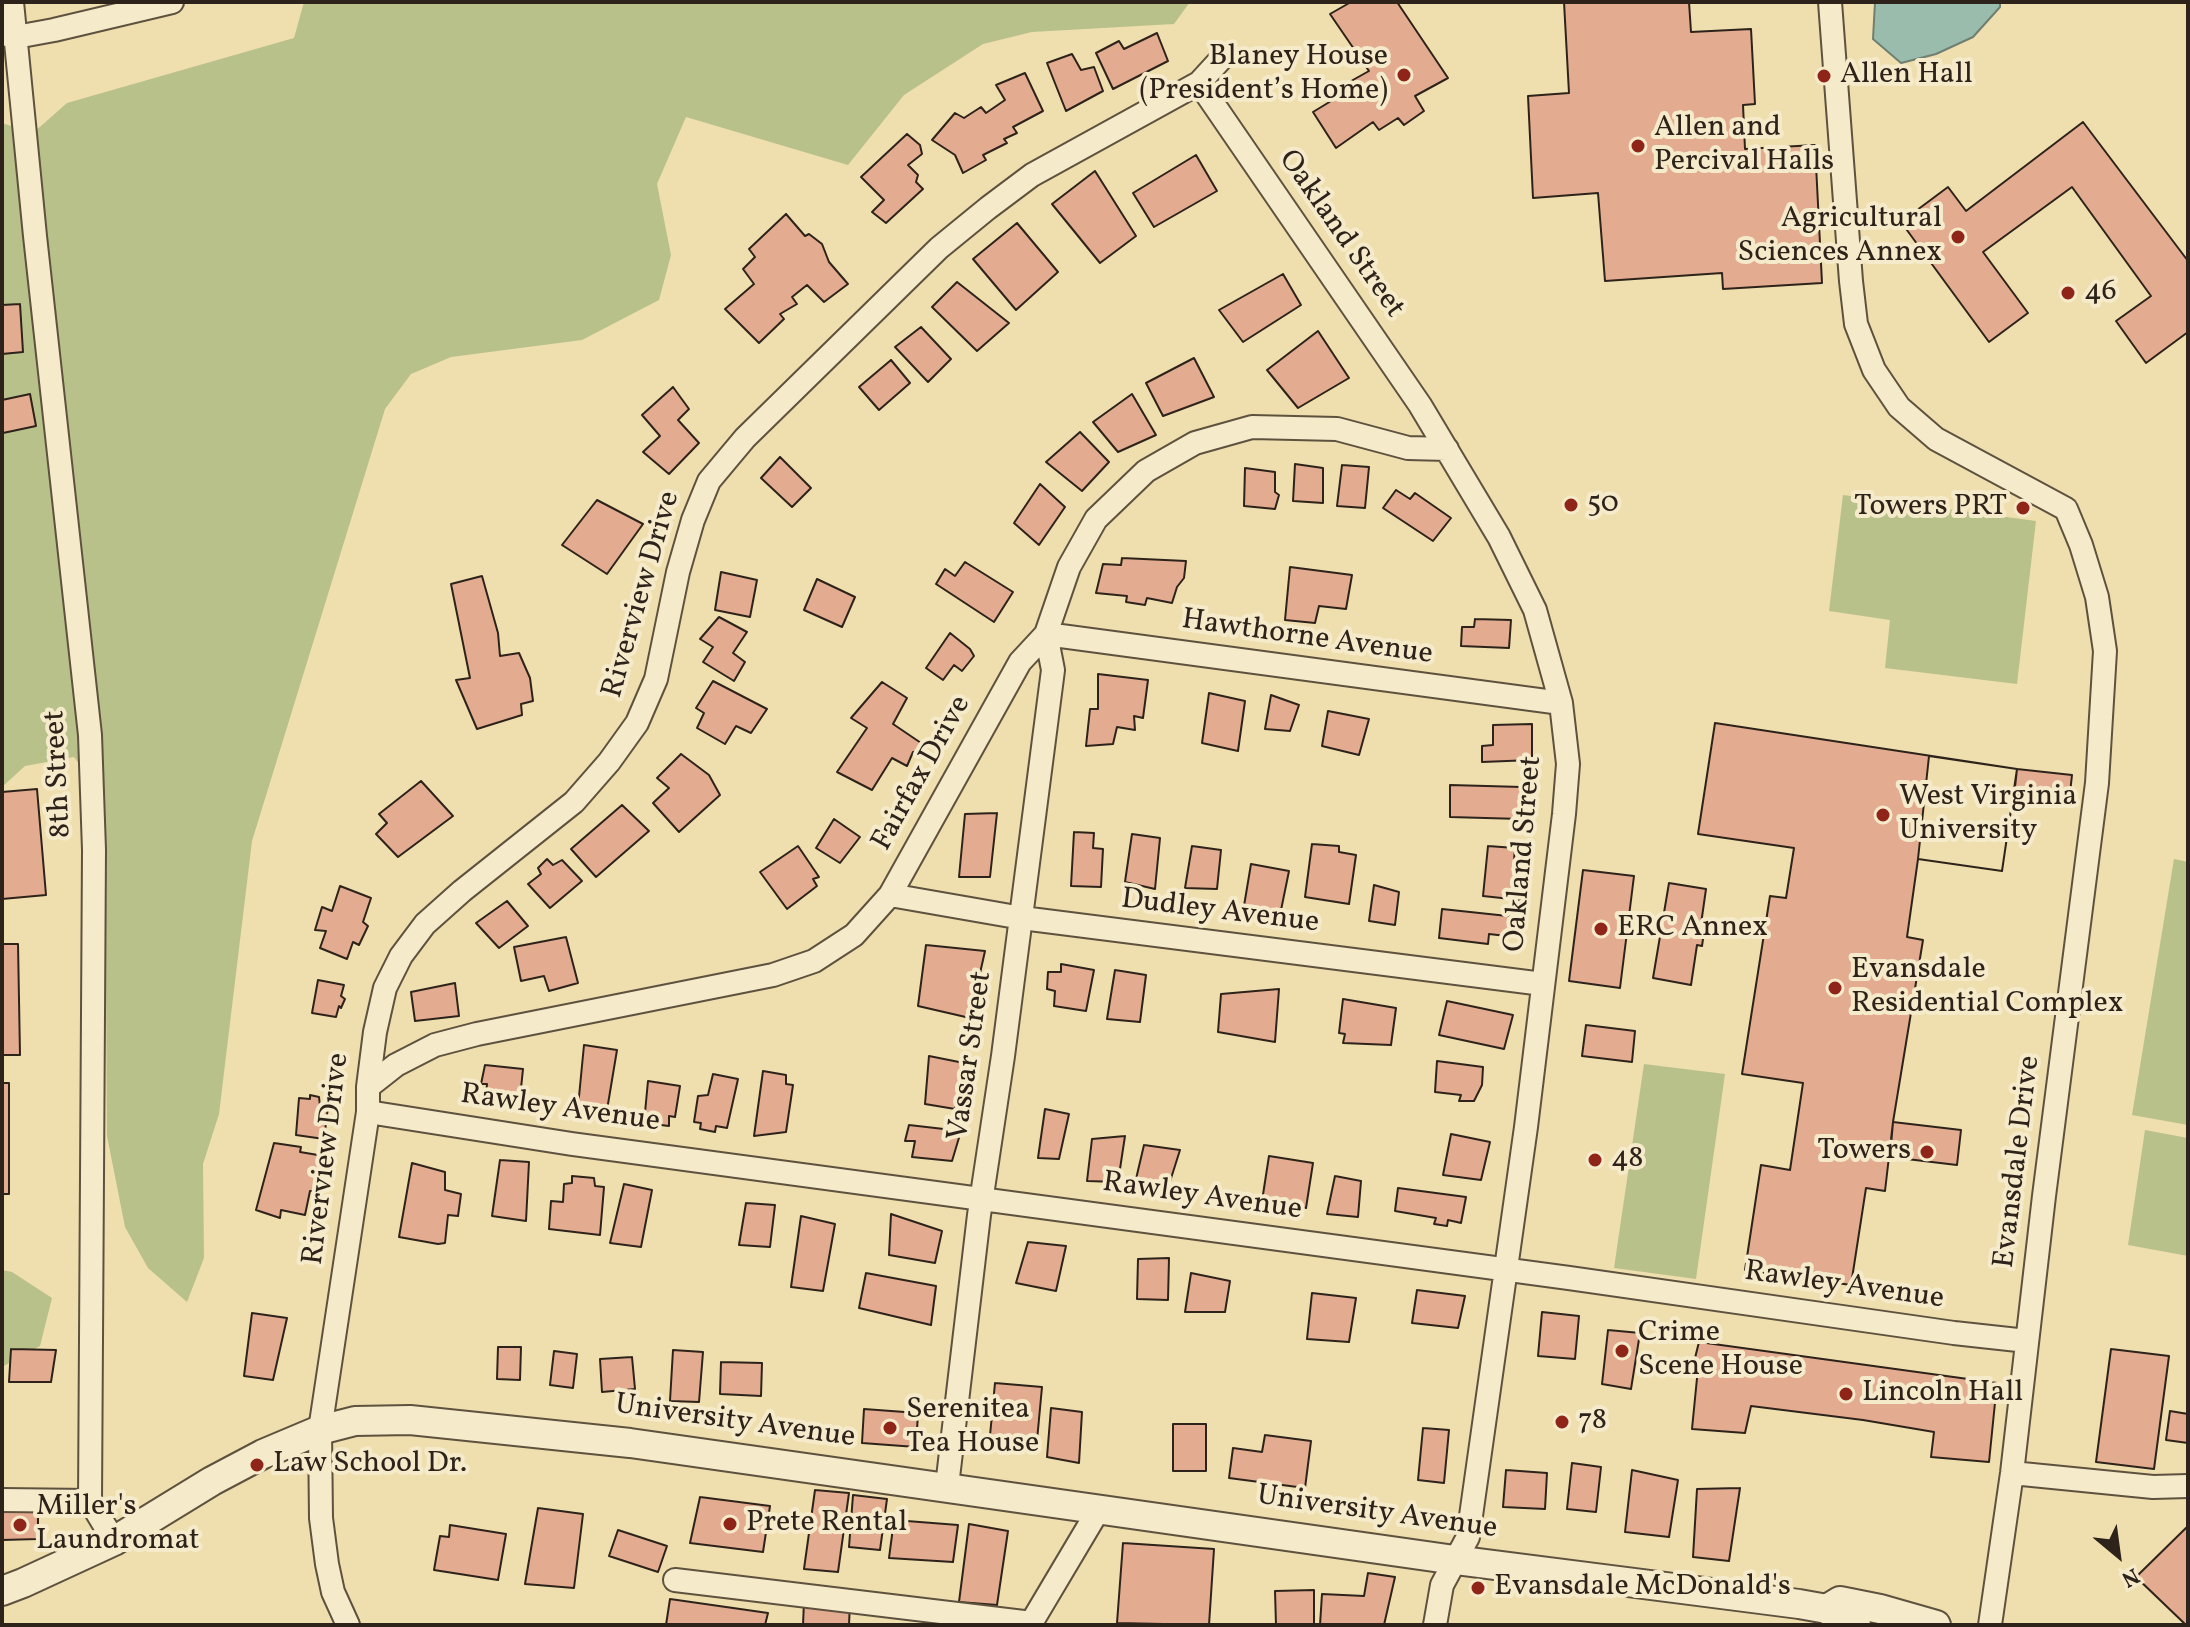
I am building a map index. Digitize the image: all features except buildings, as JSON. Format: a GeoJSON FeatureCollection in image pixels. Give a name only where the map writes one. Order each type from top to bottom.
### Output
{"type":"FeatureCollection","features":[{"type":"Feature","properties":{"kind":"street","name":"8th Street"},"geometry":{"type":"LineString","coordinates":[[12,2],[9,35],[90,735],[94,850],[90,1501]]}},
{"type":"Feature","properties":{"kind":"street"},"geometry":{"type":"LineString","coordinates":[[9,35],[54,30],[172,2]]}},
{"type":"Feature","properties":{"kind":"street","name":"Evansdale Drive"},"geometry":{"type":"LineString","coordinates":[[1830,2],[1856,324],[1874,370],[1899,407],[1936,439],[2066,509],[2097,597],[2105,651],[2097,783],[2012,1473],[1990,1625]]}},
{"type":"Feature","properties":{"kind":"street","name":"Riverview Drive"},"geometry":{"type":"LineString","coordinates":[[348,1625],[333,1592],[327,1564],[321,1518],[320,1430],[368,1112],[375,1032],[385,988],[401,956],[425,924],[462,891],[574,802],[609,762],[637,723],[656,679],[678,572],[693,520],[709,481],[745,438],[939,248],[988,208],[1032,175],[1199,83],[1221,59]]}},
{"type":"Feature","properties":{"kind":"street","name":"Oakland Street"},"geometry":{"type":"LineString","coordinates":[[1199,83],[1370,330],[1447,449],[1519,574],[1535,610],[1561,703],[1568,764],[1561,848],[1506,1270],[1468,1537],[1442,1585],[1435,1625]]}},
{"type":"Feature","properties":{"kind":"street","name":"Fairfax Drive"},"geometry":{"type":"LineString","coordinates":[[368,1087],[396,1065],[435,1045],[758,979],[814,961],[854,935],[890,895],[1020,662],[1046,634],[1069,567],[1096,519],[1146,471],[1195,443],[1252,427],[1337,429],[1408,448],[1447,449]]}},
{"type":"Feature","properties":{"kind":"street","name":"Hawthorne Avenue"},"geometry":{"type":"LineString","coordinates":[[1046,634],[1561,703]]}},
{"type":"Feature","properties":{"kind":"street","name":"Vassar Street"},"geometry":{"type":"LineString","coordinates":[[947,1486],[1053,670],[1046,634]]}},
{"type":"Feature","properties":{"kind":"street","name":"Dudley Avenue"},"geometry":{"type":"LineString","coordinates":[[890,895],[1022,918],[1543,984]]}},
{"type":"Feature","properties":{"kind":"street","name":"Rawley Avenue"},"geometry":{"type":"LineString","coordinates":[[368,1112],[572,1144],[2027,1341]]}},
{"type":"Feature","properties":{"kind":"street","name":"University Avenue"},"geometry":{"type":"LineString","coordinates":[[2,1591],[114,1541],[250,1461],[320,1430],[355,1421],[410,1420],[630,1443],[1455,1560],[1827,1609],[1841,1620],[1856,1625]]}},
{"type":"Feature","properties":{"kind":"street"},"geometry":{"type":"LineString","coordinates":[[2012,1473],[2153,1487],[2188,1486]]}},
{"type":"Feature","properties":{"kind":"street"},"geometry":{"type":"LineString","coordinates":[[2,1500],[90,1501],[114,1541]]}},
{"type":"Feature","properties":{"kind":"street"},"geometry":{"type":"LineString","coordinates":[[675,1580],[1031,1624],[1099,1509]]}},
{"type":"Feature","properties":{"kind":"street","name":"University Avenue"},"geometry":{"type":"LineString","coordinates":[[1827,1609],[1840,1601],[1936,1625]]}},
{"type":"Feature","properties":{"kind":"green space"},"geometry":{"type":"Polygon","coordinates":[[[304,2],[1190,2],[1174,24],[1032,32],[983,44],[904,95],[848,165],[686,117],[657,184],[671,255],[659,300],[582,340],[451,357],[411,374],[385,409],[252,841],[219,1114],[203,1164],[204,1258],[187,1302],[148,1268],[125,1227],[107,1136],[102,795],[74,757],[25,766],[2,787],[2,123],[33,133],[67,103],[294,38],[304,2]]]}},
{"type":"Feature","properties":{"kind":"green space"},"geometry":{"type":"Polygon","coordinates":[[[1843,495],[2036,521],[2017,684],[1885,668],[1890,620],[1829,611],[1843,495]]]}},
{"type":"Feature","properties":{"kind":"green space"},"geometry":{"type":"Polygon","coordinates":[[[2174,859],[2188,862],[2188,1125],[2132,1115],[2174,859]]]}},
{"type":"Feature","properties":{"kind":"green space"},"geometry":{"type":"Polygon","coordinates":[[[1644,1064],[1725,1074],[1696,1279],[1614,1268],[1644,1064]]]}},
{"type":"Feature","properties":{"kind":"green space"},"geometry":{"type":"Polygon","coordinates":[[[2145,1130],[2188,1138],[2188,1256],[2128,1245],[2145,1130]]]}},
{"type":"Feature","properties":{"kind":"green space"},"geometry":{"type":"Polygon","coordinates":[[[2,1270],[12,1272],[52,1298],[40,1346],[2,1367],[2,1270]]]}},
{"type":"Feature","properties":{"kind":"shaded area"},"geometry":{"type":"Polygon","coordinates":[[[1875,2],[2000,2],[2000,7],[1973,37],[1936,54],[1901,63],[1873,39],[1875,2]]]}},
{"type":"Feature","properties":{"kind":"place","name":"Blaney House (President’s Home)"},"geometry":{"type":"Point","coordinates":[1404,75]}},
{"type":"Feature","properties":{"kind":"place","name":"Allen Hall"},"geometry":{"type":"Point","coordinates":[1824,76]}},
{"type":"Feature","properties":{"kind":"place","name":"Allen and Percival Halls"},"geometry":{"type":"Point","coordinates":[1638,146]}},
{"type":"Feature","properties":{"kind":"place","name":"Agricultural Sciences Annex"},"geometry":{"type":"Point","coordinates":[1958,237]}},
{"type":"Feature","properties":{"kind":"place","name":"46"},"geometry":{"type":"Point","coordinates":[2068,293]}},
{"type":"Feature","properties":{"kind":"place","name":"50"},"geometry":{"type":"Point","coordinates":[1571,505]}},
{"type":"Feature","properties":{"kind":"place","name":"Towers PRT"},"geometry":{"type":"Point","coordinates":[2023,508]}},
{"type":"Feature","properties":{"kind":"place","name":"West Virginia University"},"geometry":{"type":"Point","coordinates":[1883,815]}},
{"type":"Feature","properties":{"kind":"place","name":"ERC Annex"},"geometry":{"type":"Point","coordinates":[1601,929]}},
{"type":"Feature","properties":{"kind":"place","name":"Evansdale Residential Complex"},"geometry":{"type":"Point","coordinates":[1835,988]}},
{"type":"Feature","properties":{"kind":"place","name":"Towers"},"geometry":{"type":"Point","coordinates":[1927,1152]}},
{"type":"Feature","properties":{"kind":"place","name":"48"},"geometry":{"type":"Point","coordinates":[1595,1160]}},
{"type":"Feature","properties":{"kind":"place","name":"Crime Scene House"},"geometry":{"type":"Point","coordinates":[1622,1351]}},
{"type":"Feature","properties":{"kind":"place","name":"Lincoln Hall"},"geometry":{"type":"Point","coordinates":[1846,1394]}},
{"type":"Feature","properties":{"kind":"place","name":"78"},"geometry":{"type":"Point","coordinates":[1562,1422]}},
{"type":"Feature","properties":{"kind":"place","name":"Serenitea Tea House"},"geometry":{"type":"Point","coordinates":[890,1428]}},
{"type":"Feature","properties":{"kind":"place","name":"Law School Dr."},"geometry":{"type":"Point","coordinates":[257,1465]}},
{"type":"Feature","properties":{"kind":"place","name":"Prete Rental"},"geometry":{"type":"Point","coordinates":[730,1524]}},
{"type":"Feature","properties":{"kind":"place","name":"Miller's Laundromat"},"geometry":{"type":"Point","coordinates":[20,1525]}},
{"type":"Feature","properties":{"kind":"place","name":"Evansdale McDonald's"},"geometry":{"type":"Point","coordinates":[1478,1588]}}]}
